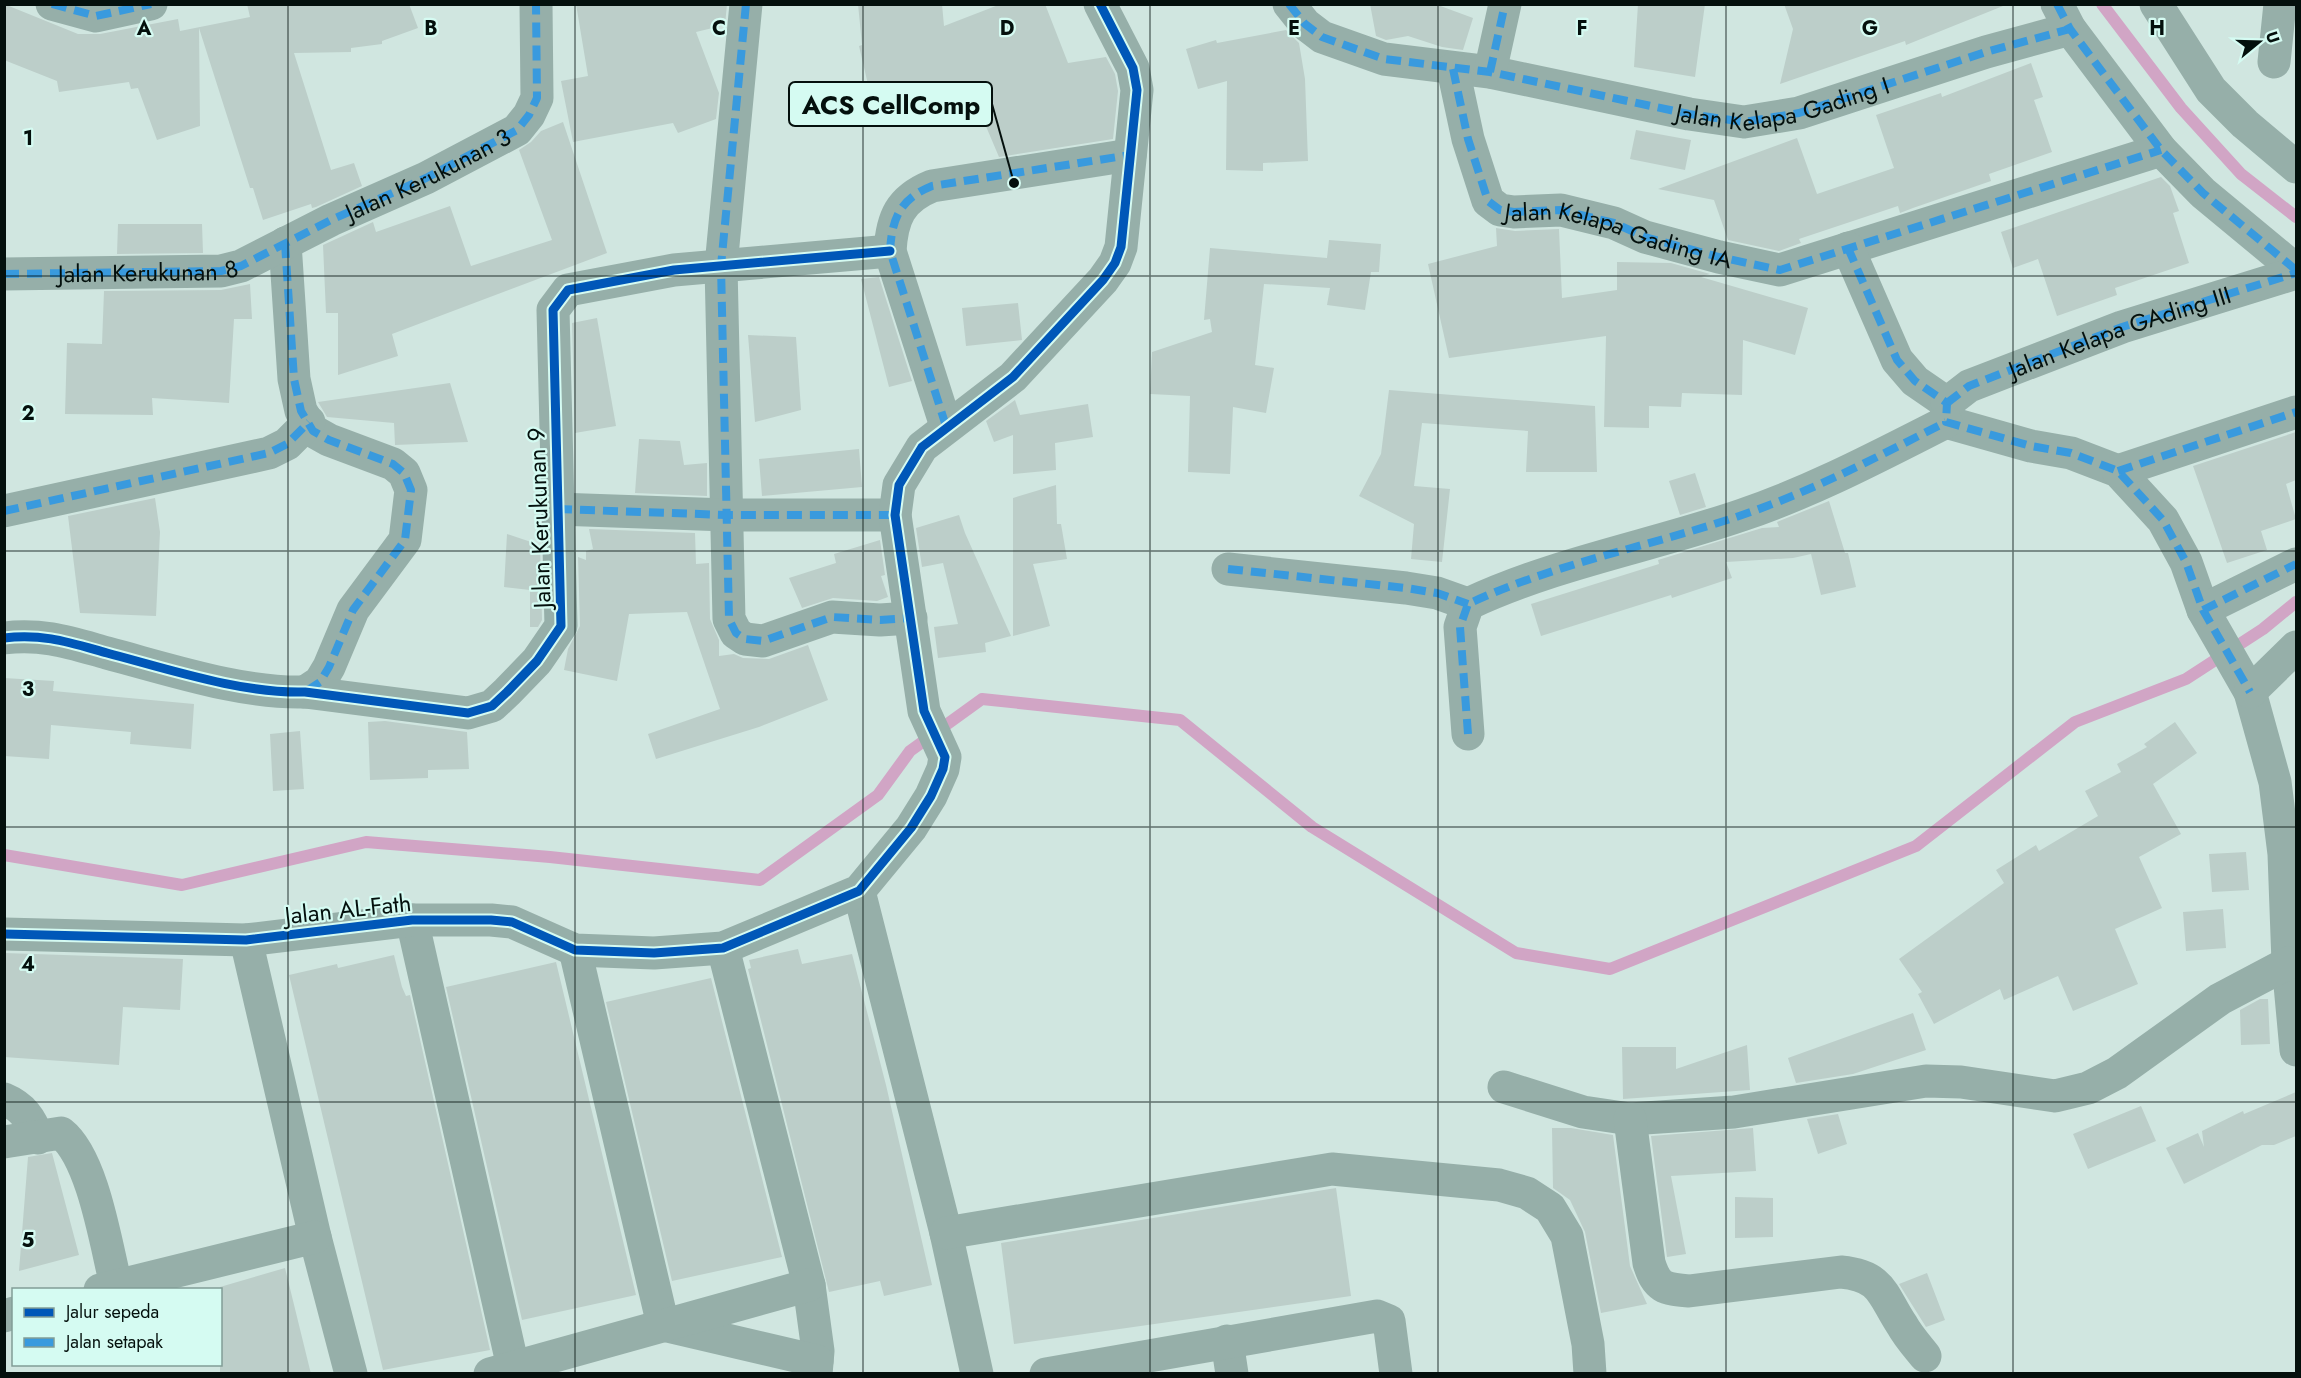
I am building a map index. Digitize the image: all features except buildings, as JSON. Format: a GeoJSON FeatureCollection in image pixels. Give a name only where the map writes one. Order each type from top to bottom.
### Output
{"type":"FeatureCollection","features":[{"type":"Feature","properties":{"kind":"street"},"geometry":{"type":"LineString","coordinates":[[52,4],[96,16],[149,5]]}},
{"type":"Feature","properties":{"kind":"street","name":"Jalan Kerukunan 3"},"geometry":{"type":"LineString","coordinates":[[285,243],[426,178],[517,130],[529,115],[537,98],[536,4]]}},
{"type":"Feature","properties":{"kind":"street"},"geometry":{"type":"LineString","coordinates":[[746,4],[721,266],[729,619],[736,633],[745,639],[763,640],[832,617],[880,620],[911,618]]}},
{"type":"Feature","properties":{"kind":"street"},"geometry":{"type":"LineString","coordinates":[[977,1374],[946,1233],[859,891],[911,828],[943,769],[945,757],[924,711],[895,515],[899,485],[922,447],[946,426],[1013,377],[1103,280],[1115,263],[1120,247],[1137,90],[1133,68],[1100,4]]}},
{"type":"Feature","properties":{"kind":"street","name":"Jalan Kelapa Gading I"},"geometry":{"type":"LineString","coordinates":[[1289,4],[1305,24],[1322,37],[1384,59],[1490,72],[1689,114],[1744,122],[1809,110],[1986,52],[2064,16]]}},
{"type":"Feature","properties":{"kind":"street"},"geometry":{"type":"LineString","coordinates":[[1490,72],[1505,4]]}},
{"type":"Feature","properties":{"kind":"street"},"geometry":{"type":"LineString","coordinates":[[2156,4],[2211,90],[2245,124],[2296,166]]}},
{"type":"Feature","properties":{"kind":"street"},"geometry":{"type":"LineString","coordinates":[[2274,62],[2280,4]]}},
{"type":"Feature","properties":{"kind":"street"},"geometry":{"type":"LineString","coordinates":[[2064,16],[2162,150],[2203,193],[2296,272]]}},
{"type":"Feature","properties":{"kind":"street","name":"Jalan Kelapa Gading IA"},"geometry":{"type":"LineString","coordinates":[[1453,69],[1468,140],[1488,201],[1500,210],[1514,212],[1561,210],[1614,223],[1645,237],[1719,257],[1780,270],[2162,150]]}},
{"type":"Feature","properties":{"kind":"street"},"geometry":{"type":"LineString","coordinates":[[946,426],[890,251],[892,230],[899,211],[914,194],[932,186],[1130,155]]}},
{"type":"Feature","properties":{"kind":"street"},"geometry":{"type":"LineString","coordinates":[[285,243],[294,379],[301,411],[313,431],[329,441],[393,464],[404,473],[411,490],[405,540],[354,610],[320,682],[305,692]]}},
{"type":"Feature","properties":{"kind":"street","name":"Jalan Kerukunan 8"},"geometry":{"type":"LineString","coordinates":[[4,274],[221,271],[241,266],[285,243]]}},
{"type":"Feature","properties":{"kind":"street"},"geometry":{"type":"LineString","coordinates":[[1848,248],[1897,360],[1947,412],[2031,446],[2071,453],[2118,471],[2163,520],[2186,562],[2210,622],[2246,684],[2275,782],[2284,855],[2288,963],[2296,1050]]}},
{"type":"Feature","properties":{"kind":"street","name":"Jalan Kerukunan 9"},"geometry":{"type":"LineString","coordinates":[[4,638],[35,634],[203,678],[288,693],[305,692],[468,713],[492,706],[537,661],[561,626],[553,310],[558,300],[568,290],[674,270],[890,251]]}},
{"type":"Feature","properties":{"kind":"street","name":"Jalan Kelapa GAding III"},"geometry":{"type":"LineString","coordinates":[[1468,604],[1569,567],[1743,515],[1830,480],[1947,412],[1969,386],[2122,327],[2296,272]]}},
{"type":"Feature","properties":{"kind":"street"},"geometry":{"type":"LineString","coordinates":[[2118,471],[2296,412]]}},
{"type":"Feature","properties":{"kind":"street"},"geometry":{"type":"LineString","coordinates":[[4,511],[269,453],[287,444],[309,422]]}},
{"type":"Feature","properties":{"kind":"street"},"geometry":{"type":"LineString","coordinates":[[557,509],[727,515],[895,515]]}},
{"type":"Feature","properties":{"kind":"street"},"geometry":{"type":"LineString","coordinates":[[2210,622],[2296,564]]}},
{"type":"Feature","properties":{"kind":"street"},"geometry":{"type":"LineString","coordinates":[[1228,569],[1406,588],[1437,593],[1468,604],[1460,627],[1468,734]]}},
{"type":"Feature","properties":{"kind":"street"},"geometry":{"type":"LineString","coordinates":[[2246,684],[2296,647]]}},
{"type":"Feature","properties":{"kind":"street","name":"Jalan AL-Fath"},"geometry":{"type":"LineString","coordinates":[[4,934],[246,940],[412,920],[512,922],[575,950],[654,953],[723,948],[859,891]]}},
{"type":"Feature","properties":{"kind":"street"},"geometry":{"type":"LineString","coordinates":[[412,920],[502,1370],[809,1285]]}},
{"type":"Feature","properties":{"kind":"street"},"geometry":{"type":"LineString","coordinates":[[246,940],[315,1237],[351,1374]]}},
{"type":"Feature","properties":{"kind":"street"},"geometry":{"type":"LineString","coordinates":[[663,1325],[817,1367],[819,1351],[809,1285],[723,948]]}},
{"type":"Feature","properties":{"kind":"street"},"geometry":{"type":"LineString","coordinates":[[575,950],[663,1325]]}},
{"type":"Feature","properties":{"kind":"street"},"geometry":{"type":"LineString","coordinates":[[1504,1087],[1583,1112],[1630,1119],[1734,1112],[1926,1081],[1961,1082],[2055,1096],[2088,1088],[2117,1072],[2220,999],[2288,963]]}},
{"type":"Feature","properties":{"kind":"street"},"geometry":{"type":"LineString","coordinates":[[4,1099],[20,1106],[33,1124],[38,1138]]}},
{"type":"Feature","properties":{"kind":"street"},"geometry":{"type":"LineString","coordinates":[[1630,1119],[1638,1162],[1649,1263],[1654,1278],[1666,1289],[1689,1291],[1841,1272],[1860,1274],[1879,1287],[1902,1327],[1925,1356]]}},
{"type":"Feature","properties":{"kind":"street"},"geometry":{"type":"LineString","coordinates":[[4,1142],[61,1133],[72,1142],[84,1161],[108,1287],[315,1237]]}},
{"type":"Feature","properties":{"kind":"street"},"geometry":{"type":"LineString","coordinates":[[946,1233],[1332,1169],[1499,1185],[1527,1193],[1550,1208],[1566,1236],[1588,1344],[1590,1374]]}},
{"type":"Feature","properties":{"kind":"street"},"geometry":{"type":"LineString","coordinates":[[1046,1374],[1377,1316],[1389,1321],[1396,1374]]}},
{"type":"Feature","properties":{"kind":"street"},"geometry":{"type":"LineString","coordinates":[[1227,1341],[1232,1374]]}},
{"type":"Feature","properties":{"kind":"waterway"},"geometry":{"type":"LineString","coordinates":[[2102,4],[2181,108],[2241,174],[2296,217]]}},
{"type":"Feature","properties":{"kind":"waterway"},"geometry":{"type":"LineString","coordinates":[[4,855],[182,885],[366,842],[550,857],[760,880],[878,795],[910,751],[982,699],[1180,720],[1312,827],[1516,953],[1610,969],[1916,846],[2075,722],[2186,679],[2263,629],[2296,602]]}},
{"type":"Feature","properties":{"kind":"marked path"},"geometry":{"type":"LineString","coordinates":[[52,4],[96,16],[151,4]]}},
{"type":"Feature","properties":{"kind":"marked path"},"geometry":{"type":"LineString","coordinates":[[4,274],[221,271],[241,266],[331,220],[426,178],[517,130],[529,115],[537,98],[536,4]]}},
{"type":"Feature","properties":{"kind":"marked path"},"geometry":{"type":"LineString","coordinates":[[746,4],[721,266],[729,619],[736,633],[745,639],[763,641],[832,617],[880,620],[911,618]]}},
{"type":"Feature","properties":{"kind":"marked path"},"geometry":{"type":"LineString","coordinates":[[1289,4],[1305,24],[1322,37],[1384,59],[1490,72],[1689,114],[1744,122],[1799,113],[1986,52],[2070,29]]}},
{"type":"Feature","properties":{"kind":"marked path"},"geometry":{"type":"LineString","coordinates":[[1490,72],[1505,4]]}},
{"type":"Feature","properties":{"kind":"marked path"},"geometry":{"type":"LineString","coordinates":[[2057,4],[2070,29],[2161,150],[2203,193],[2296,270]]}},
{"type":"Feature","properties":{"kind":"marked path"},"geometry":{"type":"LineString","coordinates":[[1453,69],[1468,139],[1488,201],[1500,210],[1514,212],[1561,210],[1614,223],[1645,237],[1719,257],[1780,270],[2161,150]]}},
{"type":"Feature","properties":{"kind":"marked path"},"geometry":{"type":"LineString","coordinates":[[946,426],[890,251],[893,229],[900,211],[912,197],[932,186],[1130,155]]}},
{"type":"Feature","properties":{"kind":"marked path"},"geometry":{"type":"LineString","coordinates":[[285,243],[294,379],[301,411],[313,431],[329,440],[393,464],[404,473],[411,490],[405,540],[353,610],[329,667],[320,682],[305,692]]}},
{"type":"Feature","properties":{"kind":"marked path"},"geometry":{"type":"LineString","coordinates":[[1848,248],[1897,360],[1915,381],[1947,403],[1946,422],[2031,446],[2071,453],[2118,471],[2163,520],[2186,562],[2203,610],[2250,692]]}},
{"type":"Feature","properties":{"kind":"marked path"},"geometry":{"type":"LineString","coordinates":[[1947,403],[1969,386],[2122,327],[2296,273]]}},
{"type":"Feature","properties":{"kind":"marked path"},"geometry":{"type":"LineString","coordinates":[[2118,471],[2296,412]]}},
{"type":"Feature","properties":{"kind":"marked path"},"geometry":{"type":"LineString","coordinates":[[4,511],[269,453],[287,444],[309,422]]}},
{"type":"Feature","properties":{"kind":"marked path"},"geometry":{"type":"LineString","coordinates":[[1468,734],[1460,627],[1468,604],[1535,577],[1768,506],[1846,472],[1946,422]]}},
{"type":"Feature","properties":{"kind":"marked path"},"geometry":{"type":"LineString","coordinates":[[557,509],[727,515],[895,515]]}},
{"type":"Feature","properties":{"kind":"marked path"},"geometry":{"type":"LineString","coordinates":[[2203,610],[2296,564]]}},
{"type":"Feature","properties":{"kind":"marked path"},"geometry":{"type":"LineString","coordinates":[[1228,569],[1406,588],[1437,593],[1468,604]]}},
{"type":"Feature","properties":{"kind":"cycle path"},"geometry":{"type":"LineString","coordinates":[[4,934],[246,940],[412,920],[491,920],[512,922],[575,950],[654,953],[723,948],[859,891],[911,828],[931,796],[943,769],[945,757],[924,711],[895,515],[899,485],[922,447],[1013,377],[1103,280],[1115,263],[1121,247],[1137,90],[1133,68],[1100,4]]}},
{"type":"Feature","properties":{"kind":"cycle path"},"geometry":{"type":"LineString","coordinates":[[4,638],[31,637],[57,640],[206,679],[256,689],[305,692],[468,713],[492,706],[537,661],[561,626],[553,310],[568,290],[674,270],[890,251]]}},
{"type":"Feature","properties":{"kind":"place","name":"ACS CellComp"},"geometry":{"type":"Point","coordinates":[1014,183]}}]}
